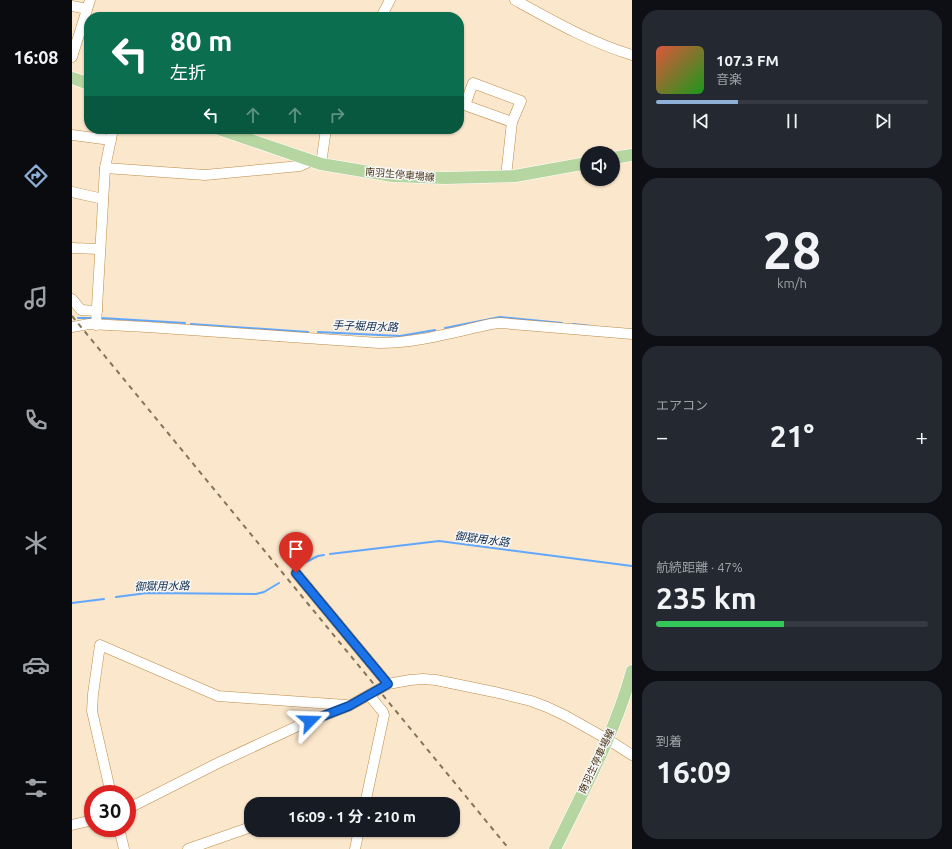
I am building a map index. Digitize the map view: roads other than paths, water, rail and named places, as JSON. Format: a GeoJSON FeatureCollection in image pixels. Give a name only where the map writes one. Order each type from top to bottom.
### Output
{"type":"FeatureCollection","features":[{"type":"Feature","properties":{"kind":"main road"},"geometry":{"type":"LineString","coordinates":[[72,78],[84,82]]}},
{"type":"Feature","properties":{"kind":"main road","name":"南羽生停車場線"},"geometry":{"type":"LineString","coordinates":[[233,134],[316,163],[378,174],[412,177],[506,176],[580,164]]}},
{"type":"Feature","properties":{"kind":"main road"},"geometry":{"type":"LineString","coordinates":[[620,157],[632,155]]}},
{"type":"Feature","properties":{"kind":"main road","name":"南羽生停車場線"},"geometry":{"type":"LineString","coordinates":[[555,849],[607,739],[627,690],[632,671]]}},
{"type":"Feature","properties":{"kind":"street"},"geometry":{"type":"LineString","coordinates":[[384,12],[390,0]]}},
{"type":"Feature","properties":{"kind":"street"},"geometry":{"type":"LineString","coordinates":[[515,0],[569,30],[609,48],[632,55]]}},
{"type":"Feature","properties":{"kind":"street"},"geometry":{"type":"LineString","coordinates":[[72,6],[88,4]]}},
{"type":"Feature","properties":{"kind":"street"},"geometry":{"type":"LineString","coordinates":[[72,57],[84,17]]}},
{"type":"Feature","properties":{"kind":"street"},"geometry":{"type":"LineString","coordinates":[[464,100],[473,84],[521,101],[512,122],[506,176]]}},
{"type":"Feature","properties":{"kind":"street"},"geometry":{"type":"LineString","coordinates":[[464,105],[512,122]]}},
{"type":"Feature","properties":{"kind":"street"},"geometry":{"type":"LineString","coordinates":[[96,325],[105,168],[112,134]]}},
{"type":"Feature","properties":{"kind":"street"},"geometry":{"type":"LineString","coordinates":[[105,168],[205,175],[300,166],[316,163],[325,134]]}},
{"type":"Feature","properties":{"kind":"street"},"geometry":{"type":"LineString","coordinates":[[72,135],[111,140]]}},
{"type":"Feature","properties":{"kind":"street"},"geometry":{"type":"LineString","coordinates":[[72,192],[103,200]]}},
{"type":"Feature","properties":{"kind":"street"},"geometry":{"type":"LineString","coordinates":[[72,248],[100,249]]}},
{"type":"Feature","properties":{"kind":"street"},"geometry":{"type":"LineString","coordinates":[[72,299],[81,310],[97,311]]}},
{"type":"Feature","properties":{"kind":"street"},"geometry":{"type":"LineString","coordinates":[[72,327],[96,325],[187,329],[379,343],[410,341],[500,323],[632,334]]}},
{"type":"Feature","properties":{"kind":"street"},"geometry":{"type":"LineString","coordinates":[[296,573],[388,684]]}},
{"type":"Feature","properties":{"kind":"street"},"geometry":{"type":"LineString","coordinates":[[109,785],[92,711],[100,645],[218,696],[349,706]]}},
{"type":"Feature","properties":{"kind":"street"},"geometry":{"type":"LineString","coordinates":[[136,804],[218,763],[298,726],[349,706],[388,684],[423,679],[436,680],[500,693],[547,707],[607,739],[632,755]]}},
{"type":"Feature","properties":{"kind":"street"},"geometry":{"type":"LineString","coordinates":[[367,797],[384,716],[383,712],[369,695]]}},
{"type":"Feature","properties":{"kind":"street"},"geometry":{"type":"LineString","coordinates":[[72,825],[84,822]]}},
{"type":"Feature","properties":{"kind":"street"},"geometry":{"type":"LineString","coordinates":[[188,849],[244,829]]}},
{"type":"Feature","properties":{"kind":"street"},"geometry":{"type":"LineString","coordinates":[[121,837],[124,849]]}},
{"type":"Feature","properties":{"kind":"street"},"geometry":{"type":"LineString","coordinates":[[355,849],[358,837]]}},
{"type":"Feature","properties":{"kind":"waterway","name":"手子堀用水路"},"geometry":{"type":"LineString","coordinates":[[445,328],[500,317],[562,323]]}},
{"type":"Feature","properties":{"kind":"waterway","name":"手子堀用水路"},"geometry":{"type":"LineString","coordinates":[[78,318],[93,318]]}},
{"type":"Feature","properties":{"kind":"waterway","name":"手子堀用水路"},"geometry":{"type":"LineString","coordinates":[[101,318],[185,323]]}},
{"type":"Feature","properties":{"kind":"waterway","name":"手子堀用水路"},"geometry":{"type":"LineString","coordinates":[[191,324],[308,332]]}},
{"type":"Feature","properties":{"kind":"waterway","name":"手子堀用水路"},"geometry":{"type":"LineString","coordinates":[[573,324],[591,326]]}},
{"type":"Feature","properties":{"kind":"waterway","name":"手子堀用水路"},"geometry":{"type":"LineString","coordinates":[[318,332],[400,336],[435,330]]}},
{"type":"Feature","properties":{"kind":"waterway","name":"御獄用水路"},"geometry":{"type":"LineString","coordinates":[[330,554],[439,541],[632,566]]}},
{"type":"Feature","properties":{"kind":"waterway","name":"御獄用水路"},"geometry":{"type":"LineString","coordinates":[[304,563],[318,556],[324,555]]}},
{"type":"Feature","properties":{"kind":"waterway","name":"御獄用水路"},"geometry":{"type":"LineString","coordinates":[[116,597],[147,593],[256,594],[264,592],[279,583]]}},
{"type":"Feature","properties":{"kind":"waterway","name":"御獄用水路"},"geometry":{"type":"LineString","coordinates":[[72,603],[104,599]]}},
{"type":"Feature","properties":{"kind":"railway"},"geometry":{"type":"LineString","coordinates":[[72,316],[509,849]]}}]}
